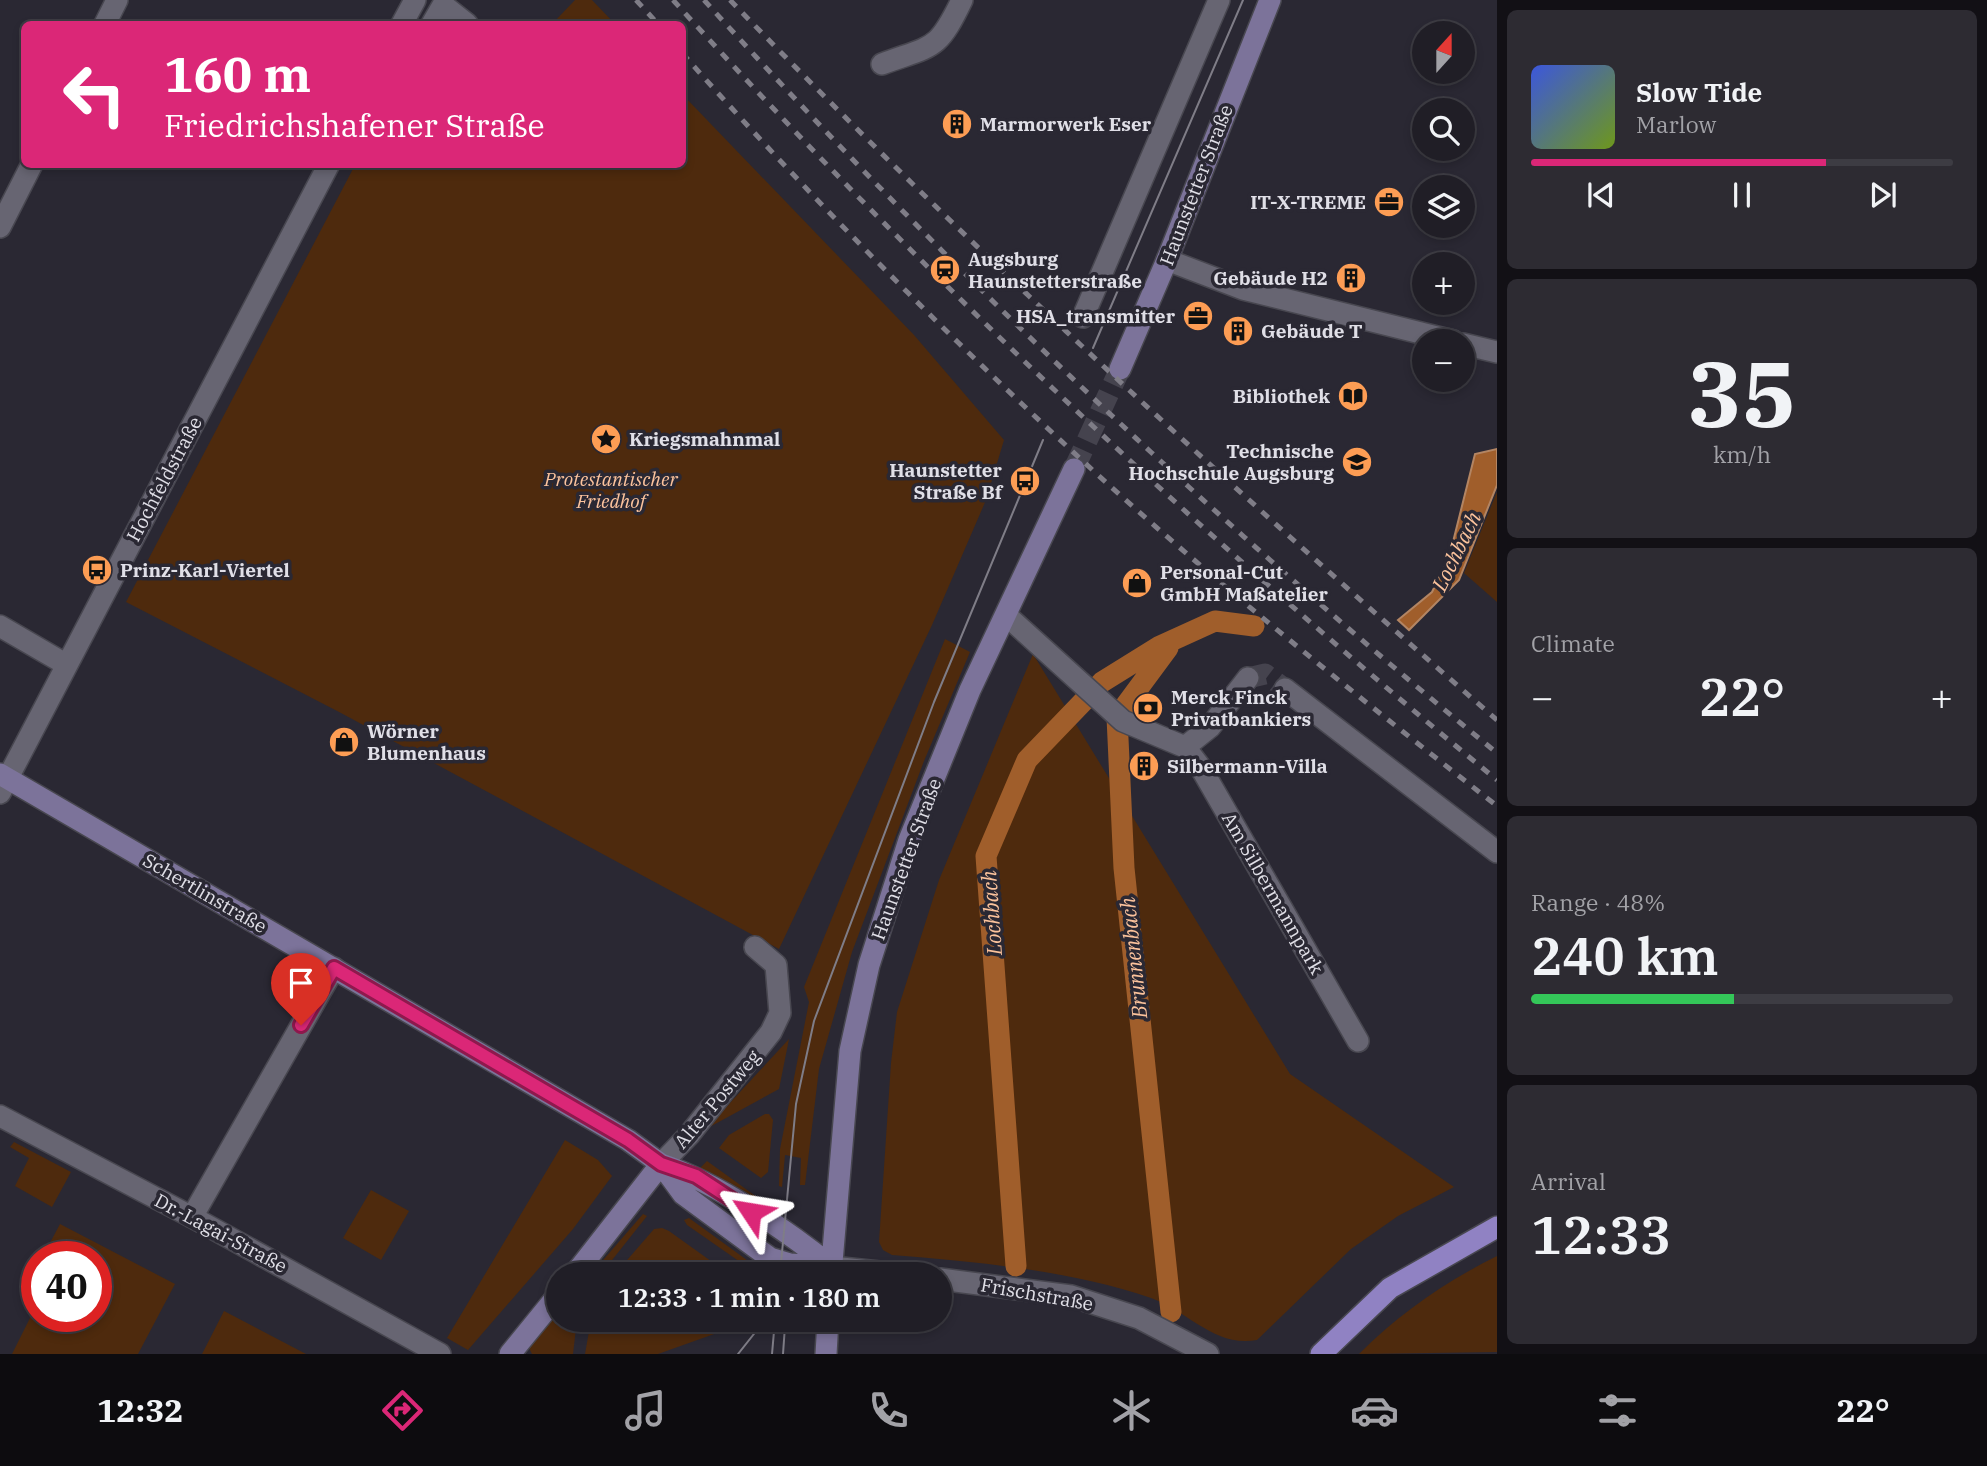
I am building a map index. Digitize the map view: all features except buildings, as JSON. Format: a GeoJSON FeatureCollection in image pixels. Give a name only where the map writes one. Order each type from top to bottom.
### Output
{"type":"FeatureCollection","features":[{"type":"Feature","properties":{"kind":"main road"},"geometry":{"type":"LineString","coordinates":[[1321,1354],[1390,1289],[1497,1227]]}},
{"type":"Feature","properties":{"kind":"street"},"geometry":{"type":"LineString","coordinates":[[106,21],[117,0]]}},
{"type":"Feature","properties":{"kind":"street"},"geometry":{"type":"LineString","coordinates":[[404,21],[415,0]]}},
{"type":"Feature","properties":{"kind":"street"},"geometry":{"type":"LineString","coordinates":[[882,64],[932,46],[941,39],[962,0]]}},
{"type":"Feature","properties":{"kind":"street"},"geometry":{"type":"LineString","coordinates":[[1083,317],[1219,0]]}},
{"type":"Feature","properties":{"kind":"street","name":"Haunstetter Straße"},"geometry":{"type":"LineString","coordinates":[[1120,369],[1167,260],[1270,0]]}},
{"type":"Feature","properties":{"kind":"street"},"geometry":{"type":"LineString","coordinates":[[434,21],[443,5],[463,21]]}},
{"type":"Feature","properties":{"kind":"street"},"geometry":{"type":"LineString","coordinates":[[0,228],[30,168]]}},
{"type":"Feature","properties":{"kind":"street","name":"Hochfeldstraße"},"geometry":{"type":"LineString","coordinates":[[3,782],[327,168]]}},
{"type":"Feature","properties":{"kind":"street"},"geometry":{"type":"LineString","coordinates":[[1167,260],[1243,289],[1412,331]]}},
{"type":"Feature","properties":{"kind":"street"},"geometry":{"type":"LineString","coordinates":[[1475,347],[1497,352]]}},
{"type":"Feature","properties":{"kind":"street","name":"Haunstetter Straße"},"geometry":{"type":"LineString","coordinates":[[832,1262],[850,1051],[863,985],[909,840],[970,690],[1074,469]]}},
{"type":"Feature","properties":{"kind":"street"},"geometry":{"type":"LineString","coordinates":[[1006,614],[1110,710],[1185,747],[1210,727],[1248,678]]}},
{"type":"Feature","properties":{"kind":"street"},"geometry":{"type":"LineString","coordinates":[[0,626],[67,665]]}},
{"type":"Feature","properties":{"kind":"street"},"geometry":{"type":"LineString","coordinates":[[1284,689],[1497,852]]}},
{"type":"Feature","properties":{"kind":"street","name":"Am Silbermannpark"},"geometry":{"type":"LineString","coordinates":[[1185,747],[1201,768],[1358,1041]]}},
{"type":"Feature","properties":{"kind":"street","name":"Schertlinstraße"},"geometry":{"type":"LineString","coordinates":[[3,782],[334,968],[628,1140],[661,1164],[696,1176],[793,1236],[822,1262]]}},
{"type":"Feature","properties":{"kind":"street","name":"Alter Postweg"},"geometry":{"type":"LineString","coordinates":[[584,1262],[661,1164],[689,1135],[771,1032],[780,1013],[781,992],[776,965],[755,947]]}},
{"type":"Feature","properties":{"kind":"street"},"geometry":{"type":"LineString","coordinates":[[192,1217],[334,968]]}},
{"type":"Feature","properties":{"kind":"street","name":"Dr.-Lagai-Straße"},"geometry":{"type":"LineString","coordinates":[[0,1116],[192,1217],[440,1354]]}},
{"type":"Feature","properties":{"kind":"street","name":"Schertlinstraße"},"geometry":{"type":"LineString","coordinates":[[661,1164],[683,1194],[770,1258],[783,1262]]}},
{"type":"Feature","properties":{"kind":"street","name":"Frischstraße"},"geometry":{"type":"LineString","coordinates":[[952,1281],[1071,1296],[1139,1318],[1208,1354]]}},
{"type":"Feature","properties":{"kind":"street"},"geometry":{"type":"LineString","coordinates":[[510,1354],[546,1310]]}},
{"type":"Feature","properties":{"kind":"street"},"geometry":{"type":"LineString","coordinates":[[826,1354],[827,1332]]}},
{"type":"Feature","properties":{"kind":"green space"},"geometry":{"type":"Polygon","coordinates":[[[575,0],[592,0],[612,21],[555,21],[575,0]]]}},
{"type":"Feature","properties":{"kind":"green space","name":"Protestantischer Friedhof"},"geometry":{"type":"Polygon","coordinates":[[[686,98],[914,335],[1004,440],[986,500],[932,625],[779,949],[341,713],[126,602],[353,168],[686,168],[686,98]]]}},
{"type":"Feature","properties":{"kind":"green space"},"geometry":{"type":"Polygon","coordinates":[[[1497,492],[1497,602],[1464,573],[1497,492]]]}},
{"type":"Feature","properties":{"kind":"green space"},"geometry":{"type":"Polygon","coordinates":[[[945,639],[970,652],[924,761],[852,952],[819,1069],[805,1185],[800,1185],[801,1158],[785,1155],[782,1187],[779,1186],[780,1149],[809,1002],[804,987],[945,639]]]}},
{"type":"Feature","properties":{"kind":"green space"},"geometry":{"type":"Polygon","coordinates":[[[1033,654],[1290,1074],[1454,1187],[1398,1216],[1351,1249],[1257,1340],[1228,1339],[1164,1304],[1120,1288],[1023,1269],[892,1255],[883,1250],[879,1242],[897,1012],[939,880],[1033,654]]]}},
{"type":"Feature","properties":{"kind":"green space"},"geometry":{"type":"Polygon","coordinates":[[[789,1039],[779,1089],[706,1129],[789,1039]]]}},
{"type":"Feature","properties":{"kind":"green space"},"geometry":{"type":"Polygon","coordinates":[[[769,1114],[773,1120],[768,1172],[761,1178],[719,1148],[729,1135],[769,1114]]]}},
{"type":"Feature","properties":{"kind":"green space"},"geometry":{"type":"Polygon","coordinates":[[[565,1140],[598,1160],[612,1176],[573,1229],[468,1350],[447,1338],[565,1140]]]}},
{"type":"Feature","properties":{"kind":"green space"},"geometry":{"type":"Polygon","coordinates":[[[14,1142],[71,1172],[52,1207],[15,1186],[29,1158],[10,1147],[14,1142]]]}},
{"type":"Feature","properties":{"kind":"green space"},"geometry":{"type":"Polygon","coordinates":[[[707,1161],[761,1200],[765,1205],[763,1213],[700,1168],[707,1161]]]}},
{"type":"Feature","properties":{"kind":"green space"},"geometry":{"type":"Polygon","coordinates":[[[371,1190],[409,1211],[381,1260],[343,1238],[371,1190]]]}},
{"type":"Feature","properties":{"kind":"green space"},"geometry":{"type":"Polygon","coordinates":[[[643,1214],[647,1216],[611,1262],[601,1262],[643,1214]]]}},
{"type":"Feature","properties":{"kind":"green space"},"geometry":{"type":"Polygon","coordinates":[[[689,1218],[750,1262],[740,1262],[687,1225],[684,1220],[689,1218]]]}},
{"type":"Feature","properties":{"kind":"green space"},"geometry":{"type":"Polygon","coordinates":[[[60,1224],[93,1241],[51,1241],[60,1224]]]}},
{"type":"Feature","properties":{"kind":"green space"},"geometry":{"type":"Polygon","coordinates":[[[654,1229],[669,1231],[712,1262],[625,1262],[654,1229]]]}},
{"type":"Feature","properties":{"kind":"green space"},"geometry":{"type":"Polygon","coordinates":[[[112,1251],[175,1284],[138,1354],[12,1354],[23,1332],[112,1332],[112,1251]]]}},
{"type":"Feature","properties":{"kind":"green space"},"geometry":{"type":"Polygon","coordinates":[[[1497,1256],[1497,1352],[1359,1354],[1424,1299],[1497,1256]]]}},
{"type":"Feature","properties":{"kind":"green space"},"geometry":{"type":"Polygon","coordinates":[[[224,1311],[306,1354],[202,1354],[224,1311]]]}},
{"type":"Feature","properties":{"kind":"green space"},"geometry":{"type":"Polygon","coordinates":[[[546,1327],[546,1332],[576,1332],[573,1354],[532,1354],[529,1348],[546,1327]]]}},
{"type":"Feature","properties":{"kind":"green space"},"geometry":{"type":"Polygon","coordinates":[[[589,1332],[718,1332],[658,1354],[585,1354],[589,1332]]]}},
{"type":"Feature","properties":{"kind":"water"},"geometry":{"type":"Polygon","coordinates":[[[1497,449],[1497,485],[1459,580],[1409,630],[1398,620],[1432,592],[1449,558],[1475,454],[1497,449]]]}},
{"type":"Feature","properties":{"kind":"waterway","name":"Lochbach"},"geometry":{"type":"LineString","coordinates":[[1016,1266],[986,856],[1027,760],[1102,682],[1160,646],[1215,621],[1254,626]]}},
{"type":"Feature","properties":{"kind":"waterway","name":"Brunnenbach"},"geometry":{"type":"LineString","coordinates":[[1168,648],[1117,717],[1124,868],[1171,1312]]}},
{"type":"Feature","properties":{"kind":"tunnel"},"geometry":{"type":"LineString","coordinates":[[1074,469],[1120,369]]}},
{"type":"Feature","properties":{"kind":"tunnel"},"geometry":{"type":"LineString","coordinates":[[1248,678],[1265,674],[1285,689]]}},
{"type":"Feature","properties":{"kind":"tram line"},"geometry":{"type":"LineString","coordinates":[[1093,348],[1243,0]]}},
{"type":"Feature","properties":{"kind":"tram line"},"geometry":{"type":"LineString","coordinates":[[781,1262],[796,1104],[814,1021],[934,702],[1043,440]]}},
{"type":"Feature","properties":{"kind":"tram line"},"geometry":{"type":"LineString","coordinates":[[738,1354],[755,1332]]}},
{"type":"Feature","properties":{"kind":"tram line"},"geometry":{"type":"LineString","coordinates":[[772,1354],[774,1332]]}},
{"type":"Feature","properties":{"kind":"tram line"},"geometry":{"type":"LineString","coordinates":[[783,1354],[785,1332]]}},
{"type":"Feature","properties":{"kind":"railway"},"geometry":{"type":"LineString","coordinates":[[636,0],[655,21]]}},
{"type":"Feature","properties":{"kind":"railway"},"geometry":{"type":"LineString","coordinates":[[673,0],[868,207],[1070,405],[1280,596],[1497,780]]}},
{"type":"Feature","properties":{"kind":"railway"},"geometry":{"type":"LineString","coordinates":[[704,0],[891,200],[1086,392],[1288,576],[1497,753]]}},
{"type":"Feature","properties":{"kind":"railway"},"geometry":{"type":"LineString","coordinates":[[730,0],[1010,278],[1300,546],[1497,720]]}},
{"type":"Feature","properties":{"kind":"railway"},"geometry":{"type":"LineString","coordinates":[[686,57],[890,275],[1110,486],[1252,609],[1497,806]]}},
{"type":"Feature","properties":{"kind":"place","name":"Marmorwerk Eser"},"geometry":{"type":"Point","coordinates":[957,124]}},
{"type":"Feature","properties":{"kind":"place","name":"IT-X-TREME"},"geometry":{"type":"Point","coordinates":[1389,202]}},
{"type":"Feature","properties":{"kind":"place","name":"Augsburg Haunstetterstraße"},"geometry":{"type":"Point","coordinates":[945,270]}},
{"type":"Feature","properties":{"kind":"place","name":"Gebäude H2"},"geometry":{"type":"Point","coordinates":[1351,278]}},
{"type":"Feature","properties":{"kind":"place","name":"HSA_transmitter"},"geometry":{"type":"Point","coordinates":[1198,316]}},
{"type":"Feature","properties":{"kind":"place","name":"Gebäude T"},"geometry":{"type":"Point","coordinates":[1238,331]}},
{"type":"Feature","properties":{"kind":"place","name":"Bibliothek"},"geometry":{"type":"Point","coordinates":[1353,396]}},
{"type":"Feature","properties":{"kind":"place","name":"Kriegsmahnmal"},"geometry":{"type":"Point","coordinates":[606,439]}},
{"type":"Feature","properties":{"kind":"place","name":"Technische Hochschule Augsburg"},"geometry":{"type":"Point","coordinates":[1357,462]}},
{"type":"Feature","properties":{"kind":"place","name":"Haunstetter Straße Bf"},"geometry":{"type":"Point","coordinates":[1025,481]}},
{"type":"Feature","properties":{"kind":"place","name":"Prinz-Karl-Viertel"},"geometry":{"type":"Point","coordinates":[97,570]}},
{"type":"Feature","properties":{"kind":"place","name":"Personal-Cut GmbH Maßatelier"},"geometry":{"type":"Point","coordinates":[1137,583]}},
{"type":"Feature","properties":{"kind":"place","name":"Merck Finck Privatbankiers"},"geometry":{"type":"Point","coordinates":[1148,708]}},
{"type":"Feature","properties":{"kind":"place","name":"Wörner Blumenhaus"},"geometry":{"type":"Point","coordinates":[344,742]}},
{"type":"Feature","properties":{"kind":"place","name":"Silbermann-Villa"},"geometry":{"type":"Point","coordinates":[1144,766]}},
{"type":"Feature","properties":{"kind":"route"},"geometry":{"type":"LineString","coordinates":[[301,1025],[334,968],[628,1140],[661,1164],[696,1176],[751,1212]]}}]}
